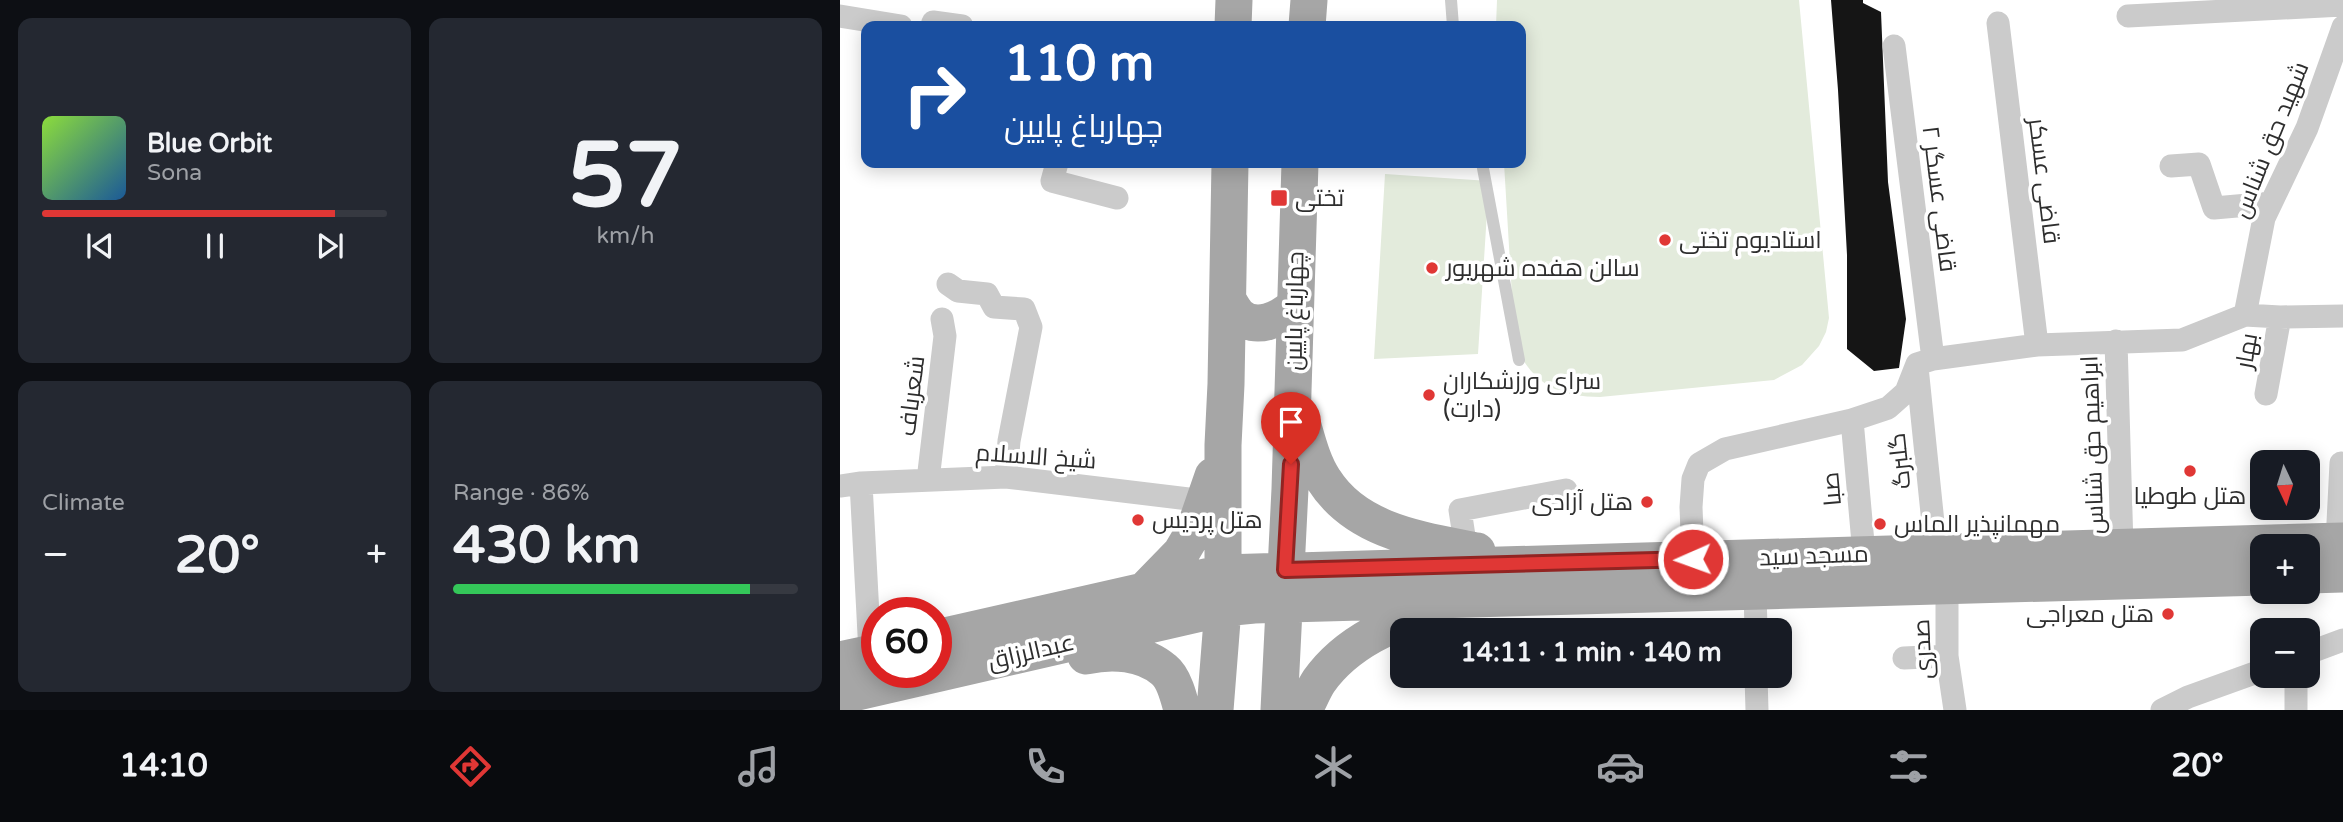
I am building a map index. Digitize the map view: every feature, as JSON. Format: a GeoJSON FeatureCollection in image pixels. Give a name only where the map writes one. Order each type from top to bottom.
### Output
{"type":"FeatureCollection","features":[{"type":"Feature","properties":{"kind":"main road"},"geometry":{"type":"LineString","coordinates":[[1233,21],[1234,0]]}},
{"type":"Feature","properties":{"kind":"main road"},"geometry":{"type":"LineString","coordinates":[[1307,21],[1309,0]]}},
{"type":"Feature","properties":{"kind":"main road"},"geometry":{"type":"LineString","coordinates":[[1215,710],[1223,591],[1223,445],[1230,168]]}},
{"type":"Feature","properties":{"kind":"main road","name":"چهارباغ پایین"},"geometry":{"type":"LineString","coordinates":[[1279,710],[1300,168]]}},
{"type":"Feature","properties":{"kind":"main road"},"geometry":{"type":"LineString","coordinates":[[1228,300],[1238,316],[1250,322],[1268,322],[1284,317],[1295,305]]}},
{"type":"Feature","properties":{"kind":"main road"},"geometry":{"type":"LineString","coordinates":[[1293,388],[1308,443],[1324,480],[1346,507],[1383,529],[1537,563]]}},
{"type":"Feature","properties":{"kind":"main road"},"geometry":{"type":"LineString","coordinates":[[1145,590],[1181,553],[1194,531],[1223,445]]}},
{"type":"Feature","properties":{"kind":"main road","name":"مسجد سید"},"geometry":{"type":"LineString","coordinates":[[1285,586],[1517,597],[1755,590],[2122,547],[2341,552]]}},
{"type":"Feature","properties":{"kind":"main road"},"geometry":{"type":"LineString","coordinates":[[2320,567],[2341,552]]}},
{"type":"Feature","properties":{"kind":"main road","name":"مسجد سید"},"geometry":{"type":"LineString","coordinates":[[1285,586],[1537,563],[1864,554],[1941,569],[2250,576]]}},
{"type":"Feature","properties":{"kind":"main road"},"geometry":{"type":"LineString","coordinates":[[1223,591],[1285,586]]}},
{"type":"Feature","properties":{"kind":"main road","name":"عبدالرزاق"},"geometry":{"type":"LineString","coordinates":[[952,634],[1145,590],[1223,591]]}},
{"type":"Feature","properties":{"kind":"main road","name":"عبدالرزاق"},"geometry":{"type":"LineString","coordinates":[[840,696],[1223,591]]}},
{"type":"Feature","properties":{"kind":"main road"},"geometry":{"type":"LineString","coordinates":[[1304,710],[1320,680],[1350,650],[1383,628],[1415,616],[1517,597]]}},
{"type":"Feature","properties":{"kind":"main road"},"geometry":{"type":"LineString","coordinates":[[840,696],[921,690],[1098,653],[1135,654],[1166,671],[1182,710]]}},
{"type":"Feature","properties":{"kind":"street"},"geometry":{"type":"LineString","coordinates":[[2128,16],[2343,5]]}},
{"type":"Feature","properties":{"kind":"street"},"geometry":{"type":"LineString","coordinates":[[840,16],[870,21]]}},
{"type":"Feature","properties":{"kind":"street","name":"قاضی عسکر"},"geometry":{"type":"LineString","coordinates":[[1998,23],[2038,345]]}},
{"type":"Feature","properties":{"kind":"street","name":"شهید حق شناس"},"geometry":{"type":"LineString","coordinates":[[2245,315],[2264,218],[2307,128],[2343,27]]}},
{"type":"Feature","properties":{"kind":"street","name":"قاضی عسگر ۲"},"geometry":{"type":"LineString","coordinates":[[1894,46],[1925,361]]}},
{"type":"Feature","properties":{"kind":"street"},"geometry":{"type":"LineString","coordinates":[[2171,166],[2199,164],[2214,208],[2271,203]]}},
{"type":"Feature","properties":{"kind":"street"},"geometry":{"type":"LineString","coordinates":[[1056,168],[1052,181],[1117,198]]}},
{"type":"Feature","properties":{"kind":"street"},"geometry":{"type":"LineString","coordinates":[[948,284],[958,291],[987,294],[994,307],[1024,309],[1031,327],[1009,441],[1006,477]]}},
{"type":"Feature","properties":{"kind":"street","name":"ابراهیم حق شناس"},"geometry":{"type":"LineString","coordinates":[[1925,361],[2038,345],[2182,340],[2245,315],[2343,316]]}},
{"type":"Feature","properties":{"kind":"street","name":"بهار"},"geometry":{"type":"LineString","coordinates":[[2266,394],[2280,317]]}},
{"type":"Feature","properties":{"kind":"street","name":"شعرباف"},"geometry":{"type":"LineString","coordinates":[[928,480],[945,336],[942,319]]}},
{"type":"Feature","properties":{"kind":"street","name":"ابراهیم حق شناس"},"geometry":{"type":"LineString","coordinates":[[2116,341],[2122,547]]}},
{"type":"Feature","properties":{"kind":"street"},"geometry":{"type":"LineString","coordinates":[[1693,559],[1691,507],[1693,479],[1699,464],[1725,449],[1852,420],[1888,408],[1906,392],[1925,361]]}},
{"type":"Feature","properties":{"kind":"street","name":"گلبرگ"},"geometry":{"type":"LineString","coordinates":[[1925,361],[1941,569]]}},
{"type":"Feature","properties":{"kind":"street","name":"صبا"},"geometry":{"type":"LineString","coordinates":[[1852,420],[1864,554]]}},
{"type":"Feature","properties":{"kind":"street"},"geometry":{"type":"LineString","coordinates":[[2341,463],[2341,552]]}},
{"type":"Feature","properties":{"kind":"street","name":"شیخ الاسلام"},"geometry":{"type":"LineString","coordinates":[[861,640],[851,485],[1006,477],[1206,501]]}},
{"type":"Feature","properties":{"kind":"street"},"geometry":{"type":"LineString","coordinates":[[1466,549],[1461,510],[1566,490]]}},
{"type":"Feature","properties":{"kind":"street","name":"صدری"},"geometry":{"type":"LineString","coordinates":[[1941,569],[1947,656],[1955,710]]}},
{"type":"Feature","properties":{"kind":"street"},"geometry":{"type":"LineString","coordinates":[[1755,590],[1756,618]]}},
{"type":"Feature","properties":{"kind":"street"},"geometry":{"type":"LineString","coordinates":[[2320,649],[2343,640]]}},
{"type":"Feature","properties":{"kind":"street"},"geometry":{"type":"LineString","coordinates":[[1904,658],[1947,656]]}},
{"type":"Feature","properties":{"kind":"street"},"geometry":{"type":"LineString","coordinates":[[2162,710],[2188,697],[2250,675]]}},
{"type":"Feature","properties":{"kind":"street"},"geometry":{"type":"LineString","coordinates":[[1756,688],[1757,710]]}},
{"type":"Feature","properties":{"kind":"street"},"geometry":{"type":"LineString","coordinates":[[2296,688],[2296,710]]}},
{"type":"Feature","properties":{"kind":"lane"},"geometry":{"type":"LineString","coordinates":[[1451,0],[1453,21]]}},
{"type":"Feature","properties":{"kind":"lane"},"geometry":{"type":"LineString","coordinates":[[1483,168],[1519,360]]}},
{"type":"Feature","properties":{"kind":"green space","name":"استادیوم تختی"},"geometry":{"type":"Polygon","coordinates":[[[1497,0],[1799,0],[1829,318],[1819,346],[1802,365],[1774,380],[1600,397],[1559,391],[1539,379],[1515,346],[1504,168],[1526,168],[1526,21],[1496,21],[1497,0]]]}},
{"type":"Feature","properties":{"kind":"green space","name":"سالن هفده شهریور"},"geometry":{"type":"Polygon","coordinates":[[[1385,174],[1489,181],[1478,354],[1374,359],[1385,174]]]}},
{"type":"Feature","properties":{"kind":"building"},"geometry":{"type":"Polygon","coordinates":[[[1831,0],[1863,0],[1863,3],[1881,12],[1888,182],[1906,319],[1899,368],[1874,371],[1847,349],[1847,255],[1831,0]]]}},
{"type":"Feature","properties":{"kind":"place","name":"تختی"},"geometry":{"type":"Point","coordinates":[1279,198]}},
{"type":"Feature","properties":{"kind":"place","name":"استادیوم تختی"},"geometry":{"type":"Point","coordinates":[1665,240]}},
{"type":"Feature","properties":{"kind":"place","name":"سالن هفده شهریور"},"geometry":{"type":"Point","coordinates":[1432,268]}},
{"type":"Feature","properties":{"kind":"place","name":"سرای ورزشکاران (دارت)"},"geometry":{"type":"Point","coordinates":[1429,395]}},
{"type":"Feature","properties":{"kind":"place","name":"هتل طوطیا"},"geometry":{"type":"Point","coordinates":[2190,471]}},
{"type":"Feature","properties":{"kind":"place","name":"هتل آزادی"},"geometry":{"type":"Point","coordinates":[1647,502]}},
{"type":"Feature","properties":{"kind":"place","name":"هتل پردیس"},"geometry":{"type":"Point","coordinates":[1138,520]}},
{"type":"Feature","properties":{"kind":"place","name":"مهمانپذیر الماس"},"geometry":{"type":"Point","coordinates":[1880,524]}},
{"type":"Feature","properties":{"kind":"place","name":"هتل معراجی"},"geometry":{"type":"Point","coordinates":[2168,614]}},
{"type":"Feature","properties":{"kind":"route"},"geometry":{"type":"LineString","coordinates":[[1291,464],[1285,570],[1693,559]]}}]}
